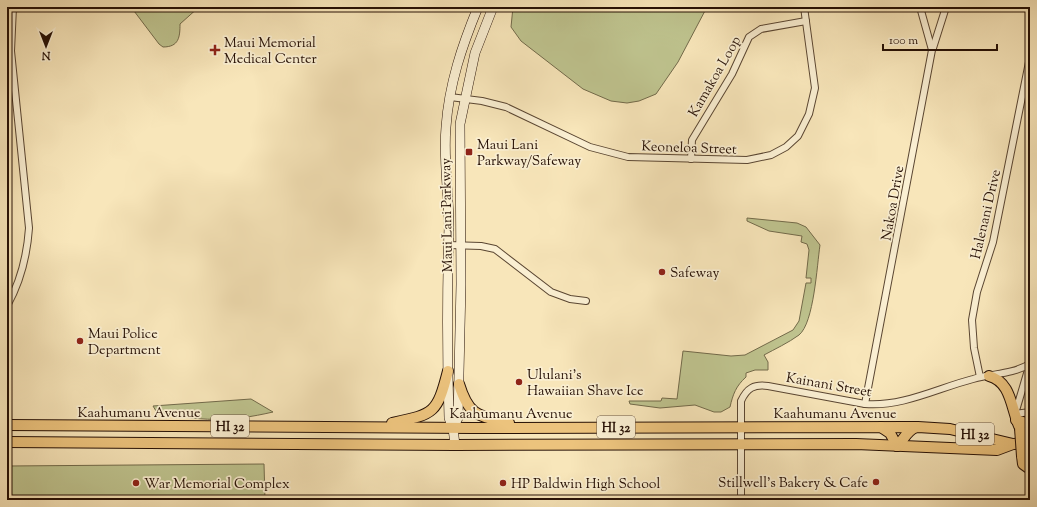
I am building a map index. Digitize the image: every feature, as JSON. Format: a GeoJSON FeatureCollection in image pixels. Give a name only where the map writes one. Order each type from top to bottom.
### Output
{"type":"FeatureCollection","features":[{"type":"Feature","properties":{"kind":"main road","name":"Maui Lani Parkway"},"geometry":{"type":"LineString","coordinates":[[455,445],[453,428],[449,418],[446,284],[448,245],[446,128],[450,97],[461,48],[478,7]]}},
{"type":"Feature","properties":{"kind":"main road","name":"Maui Lani Parkway"},"geometry":{"type":"LineString","coordinates":[[453,428],[458,418],[459,384],[460,124],[464,99],[475,53],[494,7]]}},
{"type":"Feature","properties":{"kind":"main road"},"geometry":{"type":"LineString","coordinates":[[372,427],[421,417],[434,410],[441,399],[448,371]]}},
{"type":"Feature","properties":{"kind":"main road"},"geometry":{"type":"LineString","coordinates":[[985,376],[1003,383],[1017,421],[1022,458],[1025,467],[1030,469]]}},
{"type":"Feature","properties":{"kind":"main road"},"geometry":{"type":"LineString","coordinates":[[459,384],[468,408],[475,413],[484,417],[527,427]]}},
{"type":"Feature","properties":{"kind":"main road"},"geometry":{"type":"LineString","coordinates":[[1017,421],[1030,424]]}},
{"type":"Feature","properties":{"kind":"main road","name":"Kaahumanu Avenue"},"geometry":{"type":"LineString","coordinates":[[7,425],[453,428],[918,427],[950,429],[1013,444]]}},
{"type":"Feature","properties":{"kind":"main road"},"geometry":{"type":"LineString","coordinates":[[881,427],[890,433],[897,446],[909,430],[918,427]]}},
{"type":"Feature","properties":{"kind":"main road","name":"Kaahumanu Avenue"},"geometry":{"type":"LineString","coordinates":[[7,442],[455,445],[856,444],[997,450],[1013,444],[1030,442]]}},
{"type":"Feature","properties":{"kind":"street"},"geometry":{"type":"LineString","coordinates":[[7,306],[19,283],[25,263],[29,228],[10,51],[12,7]]}},
{"type":"Feature","properties":{"kind":"street","name":"Keoneloa Street"},"geometry":{"type":"LineString","coordinates":[[450,97],[482,100],[506,107],[590,148],[628,157],[747,160],[772,155],[786,147],[798,136],[809,114],[815,88],[804,7]]}},
{"type":"Feature","properties":{"kind":"street","name":"Nakoa Drive"},"geometry":{"type":"LineString","coordinates":[[865,404],[932,50],[920,7]]}},
{"type":"Feature","properties":{"kind":"street"},"geometry":{"type":"LineString","coordinates":[[932,50],[946,7]]}},
{"type":"Feature","properties":{"kind":"street","name":"Kamakoa Loop"},"geometry":{"type":"LineString","coordinates":[[691,159],[692,140],[732,74],[749,37],[761,29],[806,20]]}},
{"type":"Feature","properties":{"kind":"street","name":"Halenani Drive"},"geometry":{"type":"LineString","coordinates":[[985,376],[974,348],[972,320],[977,292],[993,242],[1030,57]]}},
{"type":"Feature","properties":{"kind":"street"},"geometry":{"type":"LineString","coordinates":[[448,245],[494,249],[551,292],[570,299],[586,301]]}},
{"type":"Feature","properties":{"kind":"street"},"geometry":{"type":"LineString","coordinates":[[1017,421],[1030,363]]}},
{"type":"Feature","properties":{"kind":"street","name":"Kainani Street"},"geometry":{"type":"LineString","coordinates":[[741,500],[741,401],[748,390],[754,385],[768,386],[865,404],[880,404],[904,401],[985,376],[1014,372],[1030,363]]}},
{"type":"Feature","properties":{"kind":"street"},"geometry":{"type":"LineString","coordinates":[[1017,421],[1030,412]]}},
{"type":"Feature","properties":{"kind":"green space"},"geometry":{"type":"Polygon","coordinates":[[[131,7],[199,7],[180,24],[178,40],[168,47],[163,47],[159,44],[131,7]]]}},
{"type":"Feature","properties":{"kind":"green space"},"geometry":{"type":"Polygon","coordinates":[[[513,7],[707,7],[678,62],[656,94],[639,101],[627,103],[611,101],[583,89],[521,41],[511,27],[513,7]]]}},
{"type":"Feature","properties":{"kind":"green space"},"geometry":{"type":"Polygon","coordinates":[[[747,218],[797,223],[806,227],[820,245],[814,293],[804,329],[795,338],[764,355],[768,362],[768,370],[755,370],[746,373],[746,377],[735,390],[730,407],[721,412],[714,412],[695,405],[660,408],[630,404],[629,401],[661,401],[662,398],[677,399],[683,351],[731,356],[745,355],[793,330],[799,321],[806,283],[811,283],[811,278],[806,278],[809,250],[807,244],[801,242],[802,236],[769,231],[747,221],[747,218]]]}},
{"type":"Feature","properties":{"kind":"green space"},"geometry":{"type":"Polygon","coordinates":[[[251,399],[273,412],[243,418],[201,419],[156,411],[153,406],[251,399]]]}},
{"type":"Feature","properties":{"kind":"green space","name":"War Memorial Complex"},"geometry":{"type":"Polygon","coordinates":[[[264,464],[265,500],[7,500],[7,466],[264,464]]]}},
{"type":"Feature","properties":{"kind":"place","name":"Maui Memorial Medical Center"},"geometry":{"type":"Point","coordinates":[215,50]}},
{"type":"Feature","properties":{"kind":"place","name":"Maui Lani Parkway/Safeway"},"geometry":{"type":"Point","coordinates":[469,152]}},
{"type":"Feature","properties":{"kind":"place","name":"Safeway"},"geometry":{"type":"Point","coordinates":[662,272]}},
{"type":"Feature","properties":{"kind":"place","name":"Maui Police Department"},"geometry":{"type":"Point","coordinates":[80,341]}},
{"type":"Feature","properties":{"kind":"place","name":"Ululani's Hawaiian Shave Ice"},"geometry":{"type":"Point","coordinates":[519,382]}},
{"type":"Feature","properties":{"kind":"place","name":"Stillwell's Bakery & Cafe"},"geometry":{"type":"Point","coordinates":[876,482]}},
{"type":"Feature","properties":{"kind":"place","name":"War Memorial Complex"},"geometry":{"type":"Point","coordinates":[136,483]}},
{"type":"Feature","properties":{"kind":"place","name":"HP Baldwin High School"},"geometry":{"type":"Point","coordinates":[503,483]}}]}
